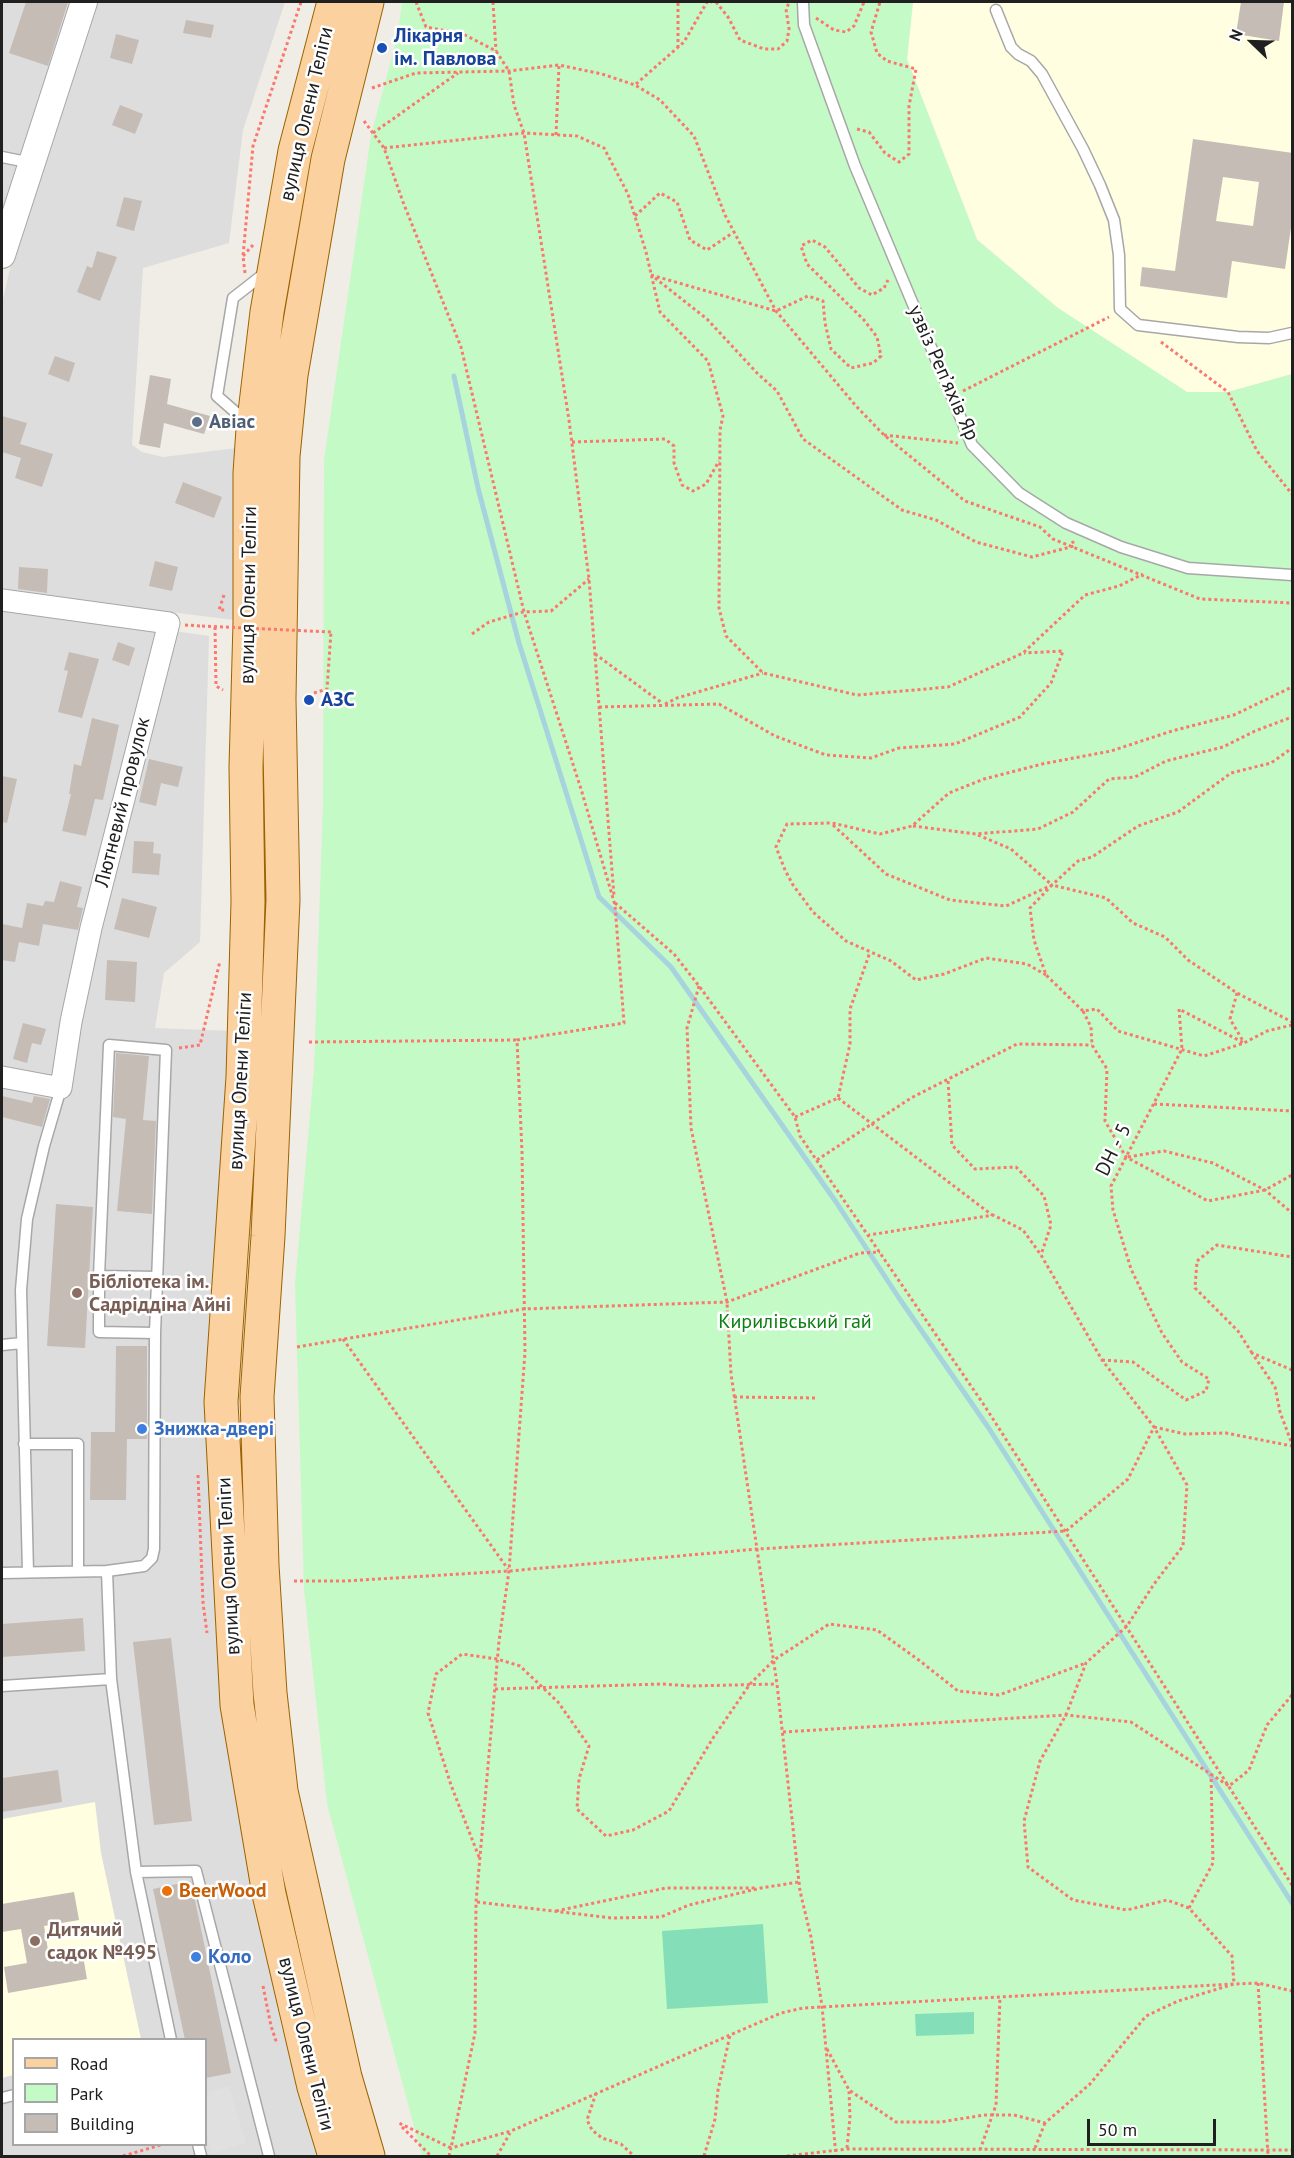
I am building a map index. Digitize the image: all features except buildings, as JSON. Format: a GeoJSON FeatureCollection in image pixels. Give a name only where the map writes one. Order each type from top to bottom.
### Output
{"type":"FeatureCollection","features":[{"type":"Feature","properties":{"kind":"main road","name":"вулиця Олени Теліги"},"geometry":{"type":"LineString","coordinates":[[334,2],[296,151],[274,265],[253,429],[250,473],[250,623],[246,767],[248,902],[243,1077],[221,1402],[237,1705],[269,1894],[314,2086],[335,2157]]}},
{"type":"Feature","properties":{"kind":"main road","name":"вулиця Олени Теліги"},"geometry":{"type":"LineString","coordinates":[[368,2157],[345,2077],[281,1791],[269,1681],[262,1565],[257,1397],[268,1236],[283,900],[279,699],[284,456],[292,364],[326,170],[370,3]]}},
{"type":"Feature","properties":{"kind":"street"},"geometry":{"type":"LineString","coordinates":[[2,255],[84,2]]}},
{"type":"Feature","properties":{"kind":"street","name":"Лютневий провулок"},"geometry":{"type":"LineString","coordinates":[[2,600],[168,623],[91,927],[71,1022],[61,1088]]}},
{"type":"Feature","properties":{"kind":"street"},"geometry":{"type":"LineString","coordinates":[[2,1077],[61,1088]]}},
{"type":"Feature","properties":{"kind":"lane","name":"узвіз Репʼяхів Яр"},"geometry":{"type":"LineString","coordinates":[[803,4],[804,26],[855,166],[972,445],[1019,493],[1066,523],[1121,547],[1188,568],[1293,574]]}},
{"type":"Feature","properties":{"kind":"lane"},"geometry":{"type":"LineString","coordinates":[[996,10],[1011,47],[1031,61],[1042,74],[1083,148],[1100,185],[1114,220],[1119,255],[1120,309],[1138,325],[1238,337],[1269,338],[1293,333]]}},
{"type":"Feature","properties":{"kind":"lane"},"geometry":{"type":"LineString","coordinates":[[2,157],[32,163]]}},
{"type":"Feature","properties":{"kind":"lane"},"geometry":{"type":"LineString","coordinates":[[2,1573],[107,1571],[144,1566],[152,1558],[155,1487],[155,1333],[166,1050],[109,1045],[99,1276],[99,1332],[155,1333]]}},
{"type":"Feature","properties":{"kind":"lane"},"geometry":{"type":"LineString","coordinates":[[28,1572],[21,1290],[27,1218],[61,1088]]}},
{"type":"Feature","properties":{"kind":"lane"},"geometry":{"type":"LineString","coordinates":[[99,1276],[157,1277]]}},
{"type":"Feature","properties":{"kind":"lane"},"geometry":{"type":"LineString","coordinates":[[2,1344],[22,1343]]}},
{"type":"Feature","properties":{"kind":"lane"},"geometry":{"type":"LineString","coordinates":[[24,1444],[78,1444],[78,1571]]}},
{"type":"Feature","properties":{"kind":"lane"},"geometry":{"type":"LineString","coordinates":[[107,1571],[111,1679],[136,1872],[171,2038]]}},
{"type":"Feature","properties":{"kind":"lane"},"geometry":{"type":"LineString","coordinates":[[2,1686],[111,1679]]}},
{"type":"Feature","properties":{"kind":"lane"},"geometry":{"type":"LineString","coordinates":[[136,1872],[196,1871],[269,2157]]}},
{"type":"Feature","properties":{"kind":"path"},"geometry":{"type":"LineString","coordinates":[[309,1042],[517,1040],[624,1023],[589,579],[572,442],[524,133],[514,105],[509,71],[496,51],[463,34],[426,27],[416,2]]}},
{"type":"Feature","properties":{"kind":"path"},"geometry":{"type":"LineString","coordinates":[[494,2],[496,51]]}},
{"type":"Feature","properties":{"kind":"path"},"geometry":{"type":"LineString","coordinates":[[678,2],[678,48]]}},
{"type":"Feature","properties":{"kind":"path"},"geometry":{"type":"LineString","coordinates":[[635,85],[684,42],[707,2],[714,2],[728,17],[741,40],[764,49],[778,49],[787,41],[789,29],[786,9],[789,2]]}},
{"type":"Feature","properties":{"kind":"path"},"geometry":{"type":"LineString","coordinates":[[803,4],[834,30],[846,32],[854,26],[864,2]]}},
{"type":"Feature","properties":{"kind":"path"},"geometry":{"type":"LineString","coordinates":[[855,166],[850,136],[856,129],[869,132],[885,153],[899,162],[909,154],[909,106],[916,69],[887,61],[877,53],[871,32],[880,2]]}},
{"type":"Feature","properties":{"kind":"path"},"geometry":{"type":"LineString","coordinates":[[555,135],[559,65]]}},
{"type":"Feature","properties":{"kind":"path"},"geometry":{"type":"LineString","coordinates":[[367,90],[416,73],[509,71],[559,65],[602,74],[635,85],[660,100],[694,136],[724,215],[776,311],[856,406],[884,435],[965,501],[1041,527],[1053,539],[1200,599],[1293,603]]}},
{"type":"Feature","properties":{"kind":"path"},"geometry":{"type":"LineString","coordinates":[[373,133],[459,72]]}},
{"type":"Feature","properties":{"kind":"path"},"geometry":{"type":"LineString","coordinates":[[361,117],[384,148],[461,347],[524,612],[581,789],[614,905],[674,954],[795,1118],[800,1136],[977,1394],[1293,1885]]}},
{"type":"Feature","properties":{"kind":"path"},"geometry":{"type":"LineString","coordinates":[[384,148],[524,133],[577,136],[604,148],[628,194],[660,312],[708,361],[723,416],[720,430],[719,608],[726,636],[763,673]]}},
{"type":"Feature","properties":{"kind":"path"},"geometry":{"type":"LineString","coordinates":[[635,216],[660,193],[677,202],[690,240],[707,250],[734,232]]}},
{"type":"Feature","properties":{"kind":"path"},"geometry":{"type":"LineString","coordinates":[[651,275],[776,311],[808,296],[823,301],[831,350],[851,368],[873,363],[881,356],[877,338],[864,320],[807,264],[801,246],[812,240],[825,247],[859,288],[872,295],[884,288],[891,274],[891,251]]}},
{"type":"Feature","properties":{"kind":"path"},"geometry":{"type":"LineString","coordinates":[[651,275],[707,318],[757,373],[777,391],[803,439],[902,510],[936,520],[976,542],[1032,557],[1074,546]]}},
{"type":"Feature","properties":{"kind":"path"},"geometry":{"type":"LineString","coordinates":[[950,397],[1106,320]]}},
{"type":"Feature","properties":{"kind":"path"},"geometry":{"type":"LineString","coordinates":[[1138,325],[1228,392],[1257,451],[1293,494]]}},
{"type":"Feature","properties":{"kind":"path"},"geometry":{"type":"LineString","coordinates":[[884,435],[972,445]]}},
{"type":"Feature","properties":{"kind":"path"},"geometry":{"type":"LineString","coordinates":[[572,442],[665,439],[674,446],[674,463],[682,485],[693,491],[706,484],[720,460]]}},
{"type":"Feature","properties":{"kind":"path"},"geometry":{"type":"LineString","coordinates":[[663,704],[763,673],[857,695],[948,687],[1023,653],[1086,595],[1119,586],[1143,574]]}},
{"type":"Feature","properties":{"kind":"path"},"geometry":{"type":"LineString","coordinates":[[472,633],[500,618],[524,612],[550,611],[589,579]]}},
{"type":"Feature","properties":{"kind":"path"},"geometry":{"type":"LineString","coordinates":[[202,626],[331,632],[327,689],[314,693]]}},
{"type":"Feature","properties":{"kind":"path"},"geometry":{"type":"LineString","coordinates":[[215,627],[216,686],[226,692]]}},
{"type":"Feature","properties":{"kind":"path"},"geometry":{"type":"LineString","coordinates":[[599,707],[719,704],[774,736],[826,755],[871,759],[899,748],[955,744],[1020,717],[1051,683],[1063,651],[1023,653]]}},
{"type":"Feature","properties":{"kind":"path"},"geometry":{"type":"LineString","coordinates":[[595,654],[663,704]]}},
{"type":"Feature","properties":{"kind":"path"},"geometry":{"type":"LineString","coordinates":[[912,826],[949,793],[984,779],[1042,764],[1111,752],[1172,731],[1234,716],[1293,687]]}},
{"type":"Feature","properties":{"kind":"path"},"geometry":{"type":"LineString","coordinates":[[1293,717],[1254,731],[1223,747],[1166,761],[1135,777],[1109,779],[1073,812],[1038,829],[976,834],[912,826],[880,834],[832,823],[788,824],[776,847],[793,885],[813,912],[846,941],[891,961],[916,980],[944,974],[986,958],[1027,963],[1046,975],[1083,1011],[1091,1027],[1092,1045],[1107,1069],[1105,1121],[1126,1157],[1208,1202],[1265,1190],[1293,1175]]}},
{"type":"Feature","properties":{"kind":"path"},"geometry":{"type":"LineString","coordinates":[[1046,975],[1034,940],[1030,908],[1078,861],[1092,858],[1138,826],[1178,812],[1232,773],[1271,763],[1293,748]]}},
{"type":"Feature","properties":{"kind":"path"},"geometry":{"type":"LineString","coordinates":[[832,823],[885,874],[950,900],[1006,906],[1052,885]]}},
{"type":"Feature","properties":{"kind":"path"},"geometry":{"type":"LineString","coordinates":[[976,834],[1011,849],[1052,885],[1106,898],[1133,923],[1165,937],[1188,960],[1237,993],[1293,1023]]}},
{"type":"Feature","properties":{"kind":"path"},"geometry":{"type":"LineString","coordinates":[[166,1050],[200,1045],[222,952]]}},
{"type":"Feature","properties":{"kind":"path"},"geometry":{"type":"LineString","coordinates":[[838,1098],[850,1044],[850,1010],[870,952]]}},
{"type":"Feature","properties":{"kind":"path"},"geometry":{"type":"LineString","coordinates":[[699,987],[687,1028],[691,1128],[727,1302],[731,1374],[774,1660],[799,1882],[822,2006],[836,2157]]}},
{"type":"Feature","properties":{"kind":"path"},"geometry":{"type":"LineString","coordinates":[[1237,993],[1230,1019],[1244,1043]]}},
{"type":"Feature","properties":{"kind":"path"},"geometry":{"type":"LineString","coordinates":[[1083,1011],[1096,1008],[1118,1031],[1203,1056],[1244,1043],[1267,1031],[1293,1023]]}},
{"type":"Feature","properties":{"kind":"path"},"geometry":{"type":"LineString","coordinates":[[1182,1049],[1179,1009],[1244,1043]]}},
{"type":"Feature","properties":{"kind":"path"},"geometry":{"type":"LineString","coordinates":[[449,2157],[475,2033],[476,1902],[497,1659],[509,1571],[525,1352],[522,1152],[517,1040]]}},
{"type":"Feature","properties":{"kind":"path"},"geometry":{"type":"LineString","coordinates":[[817,1160],[911,1098],[1017,1044],[1092,1045]]}},
{"type":"Feature","properties":{"kind":"path","name":"DH - 5"},"geometry":{"type":"LineString","coordinates":[[1102,1360],[1133,1362],[1186,1400],[1206,1391],[1209,1379],[1182,1362],[1162,1333],[1131,1269],[1113,1210],[1111,1186],[1182,1049]]}},
{"type":"Feature","properties":{"kind":"path"},"geometry":{"type":"LineString","coordinates":[[948,1080],[952,1145],[975,1169],[1016,1167],[1044,1196],[1051,1225],[1041,1255]]}},
{"type":"Feature","properties":{"kind":"path"},"geometry":{"type":"LineString","coordinates":[[795,1118],[838,1098]]}},
{"type":"Feature","properties":{"kind":"path"},"geometry":{"type":"LineString","coordinates":[[480,1858],[451,1785],[428,1713],[436,1674],[462,1654],[497,1659],[520,1666],[558,1702],[589,1746],[579,1779],[577,1809],[606,1836],[633,1830],[669,1811],[713,1738],[750,1684],[774,1660],[829,1624],[877,1630],[920,1660],[958,1691],[999,1695],[1086,1663],[1127,1627],[1154,1584],[1183,1546],[1187,1485],[1154,1427],[1102,1360],[1041,1255],[1023,1230],[993,1215],[838,1098]]}},
{"type":"Feature","properties":{"kind":"path"},"geometry":{"type":"LineString","coordinates":[[1154,1104],[1293,1111]]}},
{"type":"Feature","properties":{"kind":"path"},"geometry":{"type":"LineString","coordinates":[[1126,1157],[1164,1151],[1213,1163],[1265,1190],[1293,1213]]}},
{"type":"Feature","properties":{"kind":"path"},"geometry":{"type":"LineString","coordinates":[[868,1235],[993,1215]]}},
{"type":"Feature","properties":{"kind":"path"},"geometry":{"type":"LineString","coordinates":[[1154,1427],[1185,1434],[1226,1434],[1293,1445],[1280,1412],[1275,1387],[1238,1331],[1195,1288],[1197,1261],[1217,1245],[1293,1257]]}},
{"type":"Feature","properties":{"kind":"path"},"geometry":{"type":"LineString","coordinates":[[297,1347],[523,1309],[727,1302],[860,1253],[880,1252]]}},
{"type":"Feature","properties":{"kind":"path"},"geometry":{"type":"LineString","coordinates":[[343,1339],[509,1571]]}},
{"type":"Feature","properties":{"kind":"path"},"geometry":{"type":"LineString","coordinates":[[1252,1353],[1293,1370]]}},
{"type":"Feature","properties":{"kind":"path"},"geometry":{"type":"LineString","coordinates":[[734,1397],[818,1398]]}},
{"type":"Feature","properties":{"kind":"path"},"geometry":{"type":"LineString","coordinates":[[294,1581],[345,1581],[509,1571],[758,1549],[1066,1531],[1128,1479],[1154,1427]]}},
{"type":"Feature","properties":{"kind":"path"},"geometry":{"type":"LineString","coordinates":[[1086,1663],[1066,1715],[1040,1761],[1024,1821],[1028,1867],[1073,1900],[1127,1910],[1167,1900],[1189,1908],[1232,1956],[1234,1984]]}},
{"type":"Feature","properties":{"kind":"path"},"geometry":{"type":"LineString","coordinates":[[495,1689],[662,1684],[777,1684]]}},
{"type":"Feature","properties":{"kind":"path"},"geometry":{"type":"LineString","coordinates":[[1229,1786],[1249,1770],[1267,1725],[1293,1695]]}},
{"type":"Feature","properties":{"kind":"path"},"geometry":{"type":"LineString","coordinates":[[783,1732],[1066,1715],[1131,1722],[1229,1786]]}},
{"type":"Feature","properties":{"kind":"path"},"geometry":{"type":"LineString","coordinates":[[1189,1908],[1213,1863],[1210,1774]]}},
{"type":"Feature","properties":{"kind":"path"},"geometry":{"type":"LineString","coordinates":[[476,1902],[612,1918],[662,1917],[689,1905],[761,1888],[799,1882]]}},
{"type":"Feature","properties":{"kind":"path"},"geometry":{"type":"LineString","coordinates":[[551,1912],[666,1888],[761,1888]]}},
{"type":"Feature","properties":{"kind":"path"},"geometry":{"type":"LineString","coordinates":[[431,2157],[399,2123],[451,2148],[511,2131],[782,2013],[803,2008],[1258,1983],[1291,1989]]}},
{"type":"Feature","properties":{"kind":"path"},"geometry":{"type":"LineString","coordinates":[[1258,1983],[1268,2157]]}},
{"type":"Feature","properties":{"kind":"path"},"geometry":{"type":"LineString","coordinates":[[1035,2148],[1045,2124],[1090,2084],[1146,2016],[1178,2001],[1234,1984]]}},
{"type":"Feature","properties":{"kind":"path"},"geometry":{"type":"LineString","coordinates":[[980,2150],[996,2105],[999,1997]]}},
{"type":"Feature","properties":{"kind":"path"},"geometry":{"type":"LineString","coordinates":[[704,2157],[715,2119],[718,2090],[730,2035]]}},
{"type":"Feature","properties":{"kind":"path"},"geometry":{"type":"LineString","coordinates":[[827,2049],[849,2090],[850,2117],[847,2149]]}},
{"type":"Feature","properties":{"kind":"path"},"geometry":{"type":"LineString","coordinates":[[849,2090],[896,2122],[940,2122],[991,2115],[1014,2115],[1045,2124]]}},
{"type":"Feature","properties":{"kind":"path"},"geometry":{"type":"LineString","coordinates":[[596,2093],[587,2120],[592,2130],[602,2138],[621,2144],[634,2157]]}},
{"type":"Feature","properties":{"kind":"path"},"geometry":{"type":"LineString","coordinates":[[497,2157],[511,2131]]}},
{"type":"Feature","properties":{"kind":"path"},"geometry":{"type":"LineString","coordinates":[[123,2157],[161,2146]]}},
{"type":"Feature","properties":{"kind":"path"},"geometry":{"type":"LineString","coordinates":[[787,2157],[834,2149],[1293,2150]]}},
{"type":"Feature","properties":{"kind":"shaded area"},"geometry":{"type":"Polygon","coordinates":[[[2,2],[78,2],[2,232],[2,2]]]}},
{"type":"Feature","properties":{"kind":"shaded area"},"geometry":{"type":"Polygon","coordinates":[[[95,2],[285,2],[243,130],[229,243],[143,268],[132,445],[142,452],[163,457],[237,448],[242,621],[2,591],[2,303],[15,247],[95,2]]]}},
{"type":"Feature","properties":{"kind":"shaded area"},"geometry":{"type":"Polygon","coordinates":[[[913,2],[1292,2],[1292,374],[1228,392],[1187,392],[1058,308],[977,239],[907,59],[913,2]]]}},
{"type":"Feature","properties":{"kind":"shaded area"},"geometry":{"type":"Polygon","coordinates":[[[2,606],[209,636],[200,942],[164,973],[155,1028],[232,1031],[214,1322],[247,1855],[281,2025],[324,2156],[2,2156],[2,606]]]}},
{"type":"Feature","properties":{"kind":"shaded area"},"geometry":{"type":"Polygon","coordinates":[[[95,1802],[101,1853],[141,2038],[12,2038],[12,2075],[2,2078],[2,1819],[95,1802]]]}},
{"type":"Feature","properties":{"kind":"shaded area"},"geometry":{"type":"Polygon","coordinates":[[[229,2086],[246,2143],[212,2154],[207,2136],[207,2093],[229,2086]]]}},
{"type":"Feature","properties":{"kind":"green space","name":"Кирилівський гай"},"geometry":{"type":"Polygon","coordinates":[[[402,2],[913,2],[907,59],[977,240],[1058,308],[1187,392],[1228,392],[1292,374],[1292,2156],[422,2156],[327,1804],[304,1589],[295,1284],[314,1070],[323,801],[324,460],[371,135],[398,34],[402,2]]]}},
{"type":"Feature","properties":{"kind":"green space"},"geometry":{"type":"Polygon","coordinates":[[[763,1924],[768,2003],[667,2009],[662,1931],[763,1924]]]}},
{"type":"Feature","properties":{"kind":"green space"},"geometry":{"type":"Polygon","coordinates":[[[974,2012],[974,2034],[916,2036],[915,2014],[974,2012]]]}},
{"type":"Feature","properties":{"kind":"waterway"},"geometry":{"type":"LineString","coordinates":[[454,376],[478,488],[519,643],[599,897],[671,967],[836,1202],[988,1427],[1292,1903]]}},
{"type":"Feature","properties":{"kind":"place","name":"Лікарня ім. Павлова"},"geometry":{"type":"Point","coordinates":[382,48]}},
{"type":"Feature","properties":{"kind":"place","name":"Авіас"},"geometry":{"type":"Point","coordinates":[197,422]}},
{"type":"Feature","properties":{"kind":"place","name":"АЗС"},"geometry":{"type":"Point","coordinates":[309,700]}},
{"type":"Feature","properties":{"kind":"place","name":"Бібліотека ім. Садріддіна Айні"},"geometry":{"type":"Point","coordinates":[77,1293]}},
{"type":"Feature","properties":{"kind":"place","name":"Знижка-двері"},"geometry":{"type":"Point","coordinates":[142,1429]}},
{"type":"Feature","properties":{"kind":"place","name":"BeerWood"},"geometry":{"type":"Point","coordinates":[167,1891]}},
{"type":"Feature","properties":{"kind":"place","name":"Дитячий садок №495"},"geometry":{"type":"Point","coordinates":[35,1941]}},
{"type":"Feature","properties":{"kind":"place","name":"Коло"},"geometry":{"type":"Point","coordinates":[196,1957]}}]}
